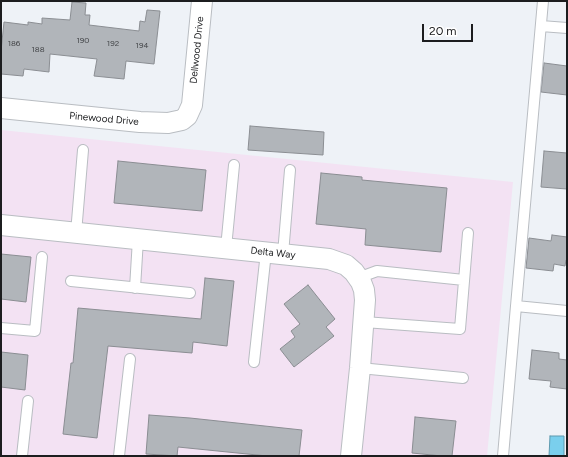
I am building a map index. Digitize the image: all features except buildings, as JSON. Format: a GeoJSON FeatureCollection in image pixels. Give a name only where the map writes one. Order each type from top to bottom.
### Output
{"type":"FeatureCollection","features":[{"type":"Feature","properties":{"kind":"street","name":"Dellwood Drive"},"geometry":{"type":"LineString","coordinates":[[192,98],[202,1]]}},
{"type":"Feature","properties":{"kind":"street","name":"Pinewood Drive"},"geometry":{"type":"LineString","coordinates":[[1,108],[140,122],[168,123],[182,120],[187,116],[192,105],[192,98]]}},
{"type":"Feature","properties":{"kind":"street","name":"Delta Way"},"geometry":{"type":"LineString","coordinates":[[1,225],[329,259],[346,266],[354,272],[361,282],[365,300],[351,456]]}},
{"type":"Feature","properties":{"kind":"lane"},"geometry":{"type":"LineString","coordinates":[[503,456],[543,1]]}},
{"type":"Feature","properties":{"kind":"lane"},"geometry":{"type":"LineString","coordinates":[[541,26],[567,28]]}},
{"type":"Feature","properties":{"kind":"lane"},"geometry":{"type":"LineString","coordinates":[[76,233],[83,150]]}},
{"type":"Feature","properties":{"kind":"lane"},"geometry":{"type":"LineString","coordinates":[[226,248],[234,165]]}},
{"type":"Feature","properties":{"kind":"lane"},"geometry":{"type":"LineString","coordinates":[[254,362],[290,170]]}},
{"type":"Feature","properties":{"kind":"lane"},"geometry":{"type":"LineString","coordinates":[[364,322],[460,329],[468,233]]}},
{"type":"Feature","properties":{"kind":"lane"},"geometry":{"type":"LineString","coordinates":[[135,288],[138,239]]}},
{"type":"Feature","properties":{"kind":"lane"},"geometry":{"type":"LineString","coordinates":[[1,328],[34,331],[42,257]]}},
{"type":"Feature","properties":{"kind":"lane"},"geometry":{"type":"LineString","coordinates":[[358,278],[377,271],[464,280]]}},
{"type":"Feature","properties":{"kind":"lane"},"geometry":{"type":"LineString","coordinates":[[70,281],[190,293]]}},
{"type":"Feature","properties":{"kind":"lane"},"geometry":{"type":"LineString","coordinates":[[516,306],[567,311]]}},
{"type":"Feature","properties":{"kind":"lane"},"geometry":{"type":"LineString","coordinates":[[119,456],[130,359]]}},
{"type":"Feature","properties":{"kind":"lane"},"geometry":{"type":"LineString","coordinates":[[360,368],[462,378]]}},
{"type":"Feature","properties":{"kind":"lane"},"geometry":{"type":"LineString","coordinates":[[22,456],[28,401]]}},
{"type":"Feature","properties":{"kind":"shaded area"},"geometry":{"type":"Polygon","coordinates":[[[1,130],[513,182],[487,456],[1,456],[1,130]]]}},
{"type":"Feature","properties":{"kind":"water"},"geometry":{"type":"Polygon","coordinates":[[[550,436],[564,436],[564,456],[549,456],[550,436]]]}}]}
